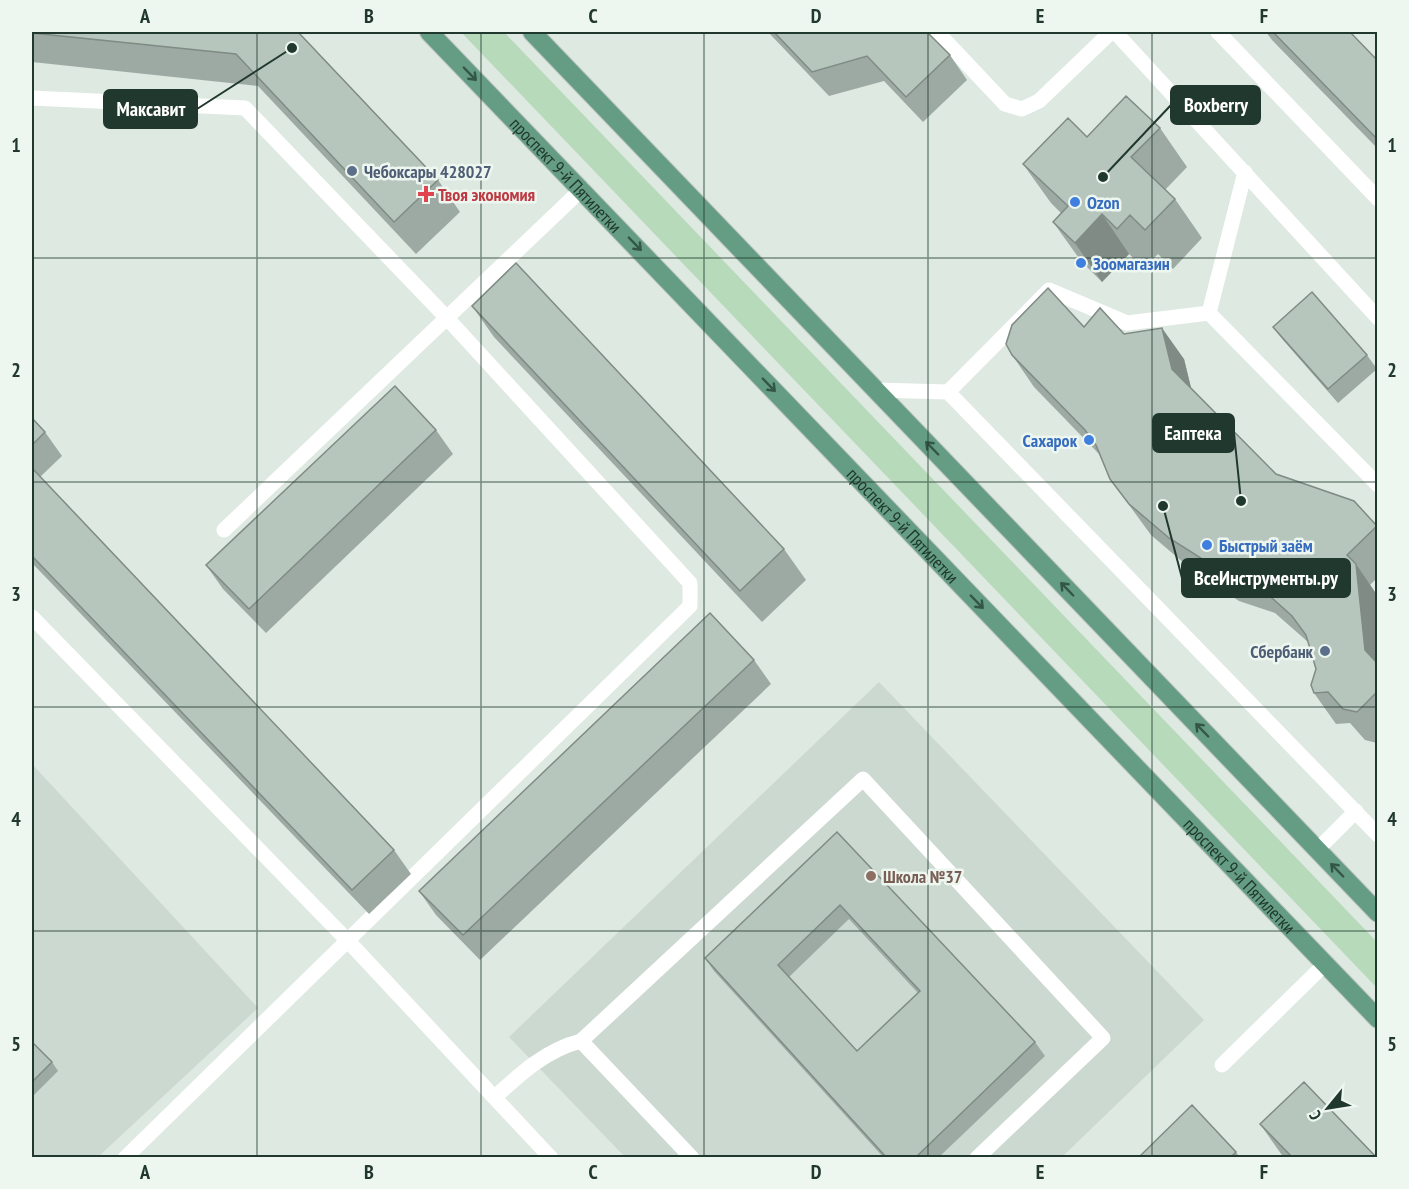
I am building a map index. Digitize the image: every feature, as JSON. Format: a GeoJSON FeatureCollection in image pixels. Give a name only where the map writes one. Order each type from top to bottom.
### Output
{"type":"FeatureCollection","features":[{"type":"Feature","properties":{"kind":"main road","name":"проспект 9-й Пятилетки"},"geometry":{"type":"LineString","coordinates":[[429,32],[1377,1019]]}},
{"type":"Feature","properties":{"kind":"main road"},"geometry":{"type":"LineString","coordinates":[[532,32],[1377,913]]}},
{"type":"Feature","properties":{"kind":"lane"},"geometry":{"type":"LineString","coordinates":[[937,32],[1005,104],[1022,109],[1039,101],[1113,32],[1245,172],[1377,318]]}},
{"type":"Feature","properties":{"kind":"lane"},"geometry":{"type":"LineString","coordinates":[[1218,32],[1377,199]]}},
{"type":"Feature","properties":{"kind":"lane"},"geometry":{"type":"LineString","coordinates":[[32,98],[244,108],[446,317],[690,583],[690,606],[125,1158]]}},
{"type":"Feature","properties":{"kind":"lane"},"geometry":{"type":"LineString","coordinates":[[1209,313],[1245,172]]}},
{"type":"Feature","properties":{"kind":"lane"},"geometry":{"type":"LineString","coordinates":[[224,530],[582,189]]}},
{"type":"Feature","properties":{"kind":"lane"},"geometry":{"type":"LineString","coordinates":[[948,392],[1048,290],[1127,323],[1209,313]]}},
{"type":"Feature","properties":{"kind":"lane"},"geometry":{"type":"LineString","coordinates":[[1209,313],[1377,485]]}},
{"type":"Feature","properties":{"kind":"lane"},"geometry":{"type":"LineString","coordinates":[[876,390],[948,392],[1356,812],[1375,827]]}},
{"type":"Feature","properties":{"kind":"lane"},"geometry":{"type":"LineString","coordinates":[[32,616],[348,941],[551,1158]]}},
{"type":"Feature","properties":{"kind":"lane"},"geometry":{"type":"LineString","coordinates":[[495,1097],[534,1062],[568,1044],[581,1041],[863,779],[1103,1038],[977,1158]]}},
{"type":"Feature","properties":{"kind":"lane"},"geometry":{"type":"LineString","coordinates":[[1317,850],[1356,812]]}},
{"type":"Feature","properties":{"kind":"lane"},"geometry":{"type":"LineString","coordinates":[[1222,1065],[1324,964]]}},
{"type":"Feature","properties":{"kind":"lane"},"geometry":{"type":"LineString","coordinates":[[581,1041],[692,1158]]}},
{"type":"Feature","properties":{"kind":"shaded area","name":"Школа №37"},"geometry":{"type":"Polygon","coordinates":[[[879,682],[1204,1020],[1061,1158],[625,1157],[509,1037],[879,682]]]}},
{"type":"Feature","properties":{"kind":"shaded area"},"geometry":{"type":"Polygon","coordinates":[[[32,764],[258,1008],[98,1157],[32,1157],[32,764]]]}},
{"type":"Feature","properties":{"kind":"green space"},"geometry":{"type":"Polygon","coordinates":[[[461,32],[504,32],[1377,942],[1377,988],[461,32]]]}},
{"type":"Feature","properties":{"kind":"building"},"geometry":{"type":"Polygon","coordinates":[[[32,32],[298,32],[438,180],[394,222],[236,54],[32,32]]]}},
{"type":"Feature","properties":{"kind":"building"},"geometry":{"type":"Polygon","coordinates":[[[774,32],[927,32],[950,55],[906,97],[867,56],[812,72],[774,32]]]}},
{"type":"Feature","properties":{"kind":"building"},"geometry":{"type":"Polygon","coordinates":[[[1273,32],[1350,32],[1377,60],[1377,139],[1273,32]]]}},
{"type":"Feature","properties":{"kind":"building"},"geometry":{"type":"Polygon","coordinates":[[[1126,96],[1160,128],[1131,157],[1175,199],[1145,230],[1130,215],[1117,229],[1102,214],[1075,243],[1053,222],[1068,206],[1023,164],[1068,118],[1087,137],[1126,96]]]}},
{"type":"Feature","properties":{"kind":"building"},"geometry":{"type":"Polygon","coordinates":[[[516,263],[784,549],[740,591],[472,306],[516,263]]]}},
{"type":"Feature","properties":{"kind":"building"},"geometry":{"type":"Polygon","coordinates":[[[1048,288],[1084,327],[1100,308],[1124,334],[1162,328],[1172,369],[1276,474],[1354,501],[1377,526],[1347,555],[1356,564],[1365,650],[1377,663],[1377,692],[1357,712],[1343,709],[1328,692],[1314,693],[1311,685],[1316,669],[1306,635],[1292,616],[1253,581],[1218,569],[1169,538],[1129,504],[1110,479],[1096,445],[1085,430],[1012,355],[1006,344],[1012,325],[1048,288]]]}},
{"type":"Feature","properties":{"kind":"building"},"geometry":{"type":"Polygon","coordinates":[[[1312,292],[1367,355],[1328,389],[1273,327],[1312,292]]]}},
{"type":"Feature","properties":{"kind":"building"},"geometry":{"type":"Polygon","coordinates":[[[395,386],[436,430],[249,609],[206,565],[395,386]]]}},
{"type":"Feature","properties":{"kind":"building"},"geometry":{"type":"Polygon","coordinates":[[[32,418],[45,432],[32,445],[32,418]]]}},
{"type":"Feature","properties":{"kind":"building"},"geometry":{"type":"Polygon","coordinates":[[[32,468],[394,850],[352,890],[32,556],[32,468]]]}},
{"type":"Feature","properties":{"kind":"building"},"geometry":{"type":"Polygon","coordinates":[[[710,613],[754,660],[463,935],[419,891],[710,613]]]}},
{"type":"Feature","properties":{"kind":"building"},"geometry":{"type":"Polygon","coordinates":[[[837,832],[1035,1042],[915,1158],[887,1158],[705,958],[837,832]],[[840,905],[778,965],[857,1051],[920,991],[840,905]]]}},
{"type":"Feature","properties":{"kind":"building"},"geometry":{"type":"Polygon","coordinates":[[[32,1042],[52,1062],[32,1082],[32,1042]]]}},
{"type":"Feature","properties":{"kind":"building"},"geometry":{"type":"Polygon","coordinates":[[[1304,1082],[1377,1158],[1293,1158],[1260,1124],[1304,1082]]]}},
{"type":"Feature","properties":{"kind":"building"},"geometry":{"type":"Polygon","coordinates":[[[1192,1105],[1236,1152],[1230,1158],[1138,1158],[1192,1105]]]}},
{"type":"Feature","properties":{"kind":"place","name":"Максавит"},"geometry":{"type":"Point","coordinates":[292,48]}},
{"type":"Feature","properties":{"kind":"place","name":"Чебоксары 428027"},"geometry":{"type":"Point","coordinates":[352,171]}},
{"type":"Feature","properties":{"kind":"place","name":"Boxberry"},"geometry":{"type":"Point","coordinates":[1103,177]}},
{"type":"Feature","properties":{"kind":"place","name":"Твоя экономия"},"geometry":{"type":"Point","coordinates":[426,194]}},
{"type":"Feature","properties":{"kind":"place","name":"Ozon"},"geometry":{"type":"Point","coordinates":[1075,202]}},
{"type":"Feature","properties":{"kind":"place","name":"Зоомагазин"},"geometry":{"type":"Point","coordinates":[1081,263]}},
{"type":"Feature","properties":{"kind":"place","name":"Сахарок"},"geometry":{"type":"Point","coordinates":[1089,440]}},
{"type":"Feature","properties":{"kind":"place","name":"Еаптека"},"geometry":{"type":"Point","coordinates":[1241,501]}},
{"type":"Feature","properties":{"kind":"place","name":"ВсеИнструменты.ру"},"geometry":{"type":"Point","coordinates":[1163,506]}},
{"type":"Feature","properties":{"kind":"place","name":"Быстрый заём"},"geometry":{"type":"Point","coordinates":[1207,545]}},
{"type":"Feature","properties":{"kind":"place","name":"Сбербанк"},"geometry":{"type":"Point","coordinates":[1325,651]}},
{"type":"Feature","properties":{"kind":"place","name":"Школа №37"},"geometry":{"type":"Point","coordinates":[871,876]}}]}
